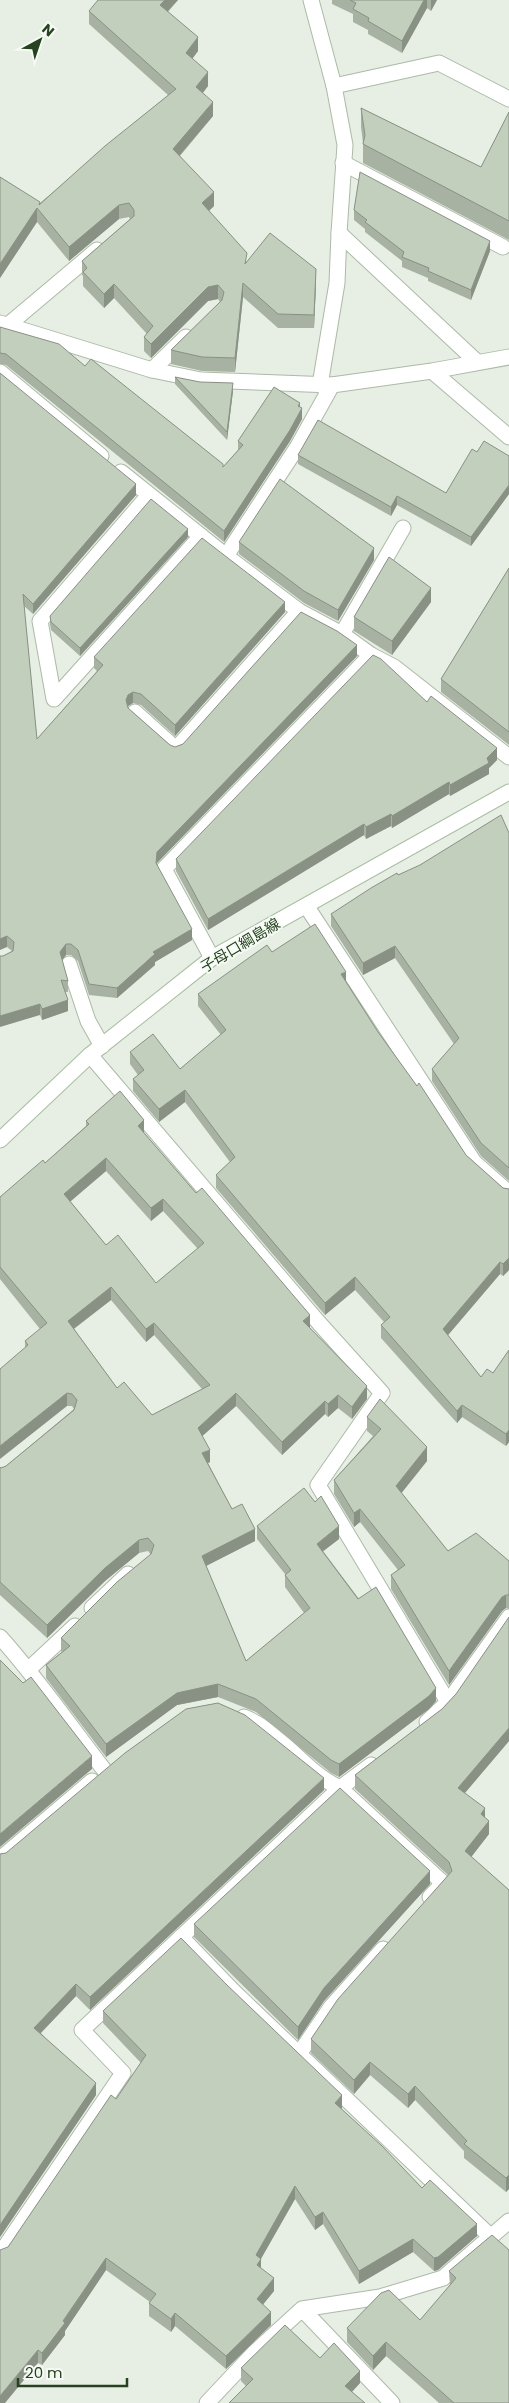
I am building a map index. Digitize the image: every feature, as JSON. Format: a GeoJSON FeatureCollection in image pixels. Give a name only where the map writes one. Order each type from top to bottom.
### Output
{"type":"FeatureCollection","features":[{"type":"Feature","properties":{"kind":"street"},"geometry":{"type":"LineString","coordinates":[[226,556],[298,446],[326,385],[337,283],[345,145],[334,86],[311,0]]}},
{"type":"Feature","properties":{"kind":"street"},"geometry":{"type":"LineString","coordinates":[[334,86],[439,63],[509,99]]}},
{"type":"Feature","properties":{"kind":"street"},"geometry":{"type":"LineString","coordinates":[[343,163],[503,247]]}},
{"type":"Feature","properties":{"kind":"street"},"geometry":{"type":"LineString","coordinates":[[339,233],[478,362]]}},
{"type":"Feature","properties":{"kind":"street"},"geometry":{"type":"LineString","coordinates":[[4,324],[111,238]]}},
{"type":"Feature","properties":{"kind":"street"},"geometry":{"type":"LineString","coordinates":[[4,324],[152,370],[201,380],[326,385],[432,371],[509,357]]}},
{"type":"Feature","properties":{"kind":"street"},"geometry":{"type":"LineString","coordinates":[[152,370],[194,329]]}},
{"type":"Feature","properties":{"kind":"street"},"geometry":{"type":"LineString","coordinates":[[432,371],[509,437]]}},
{"type":"Feature","properties":{"kind":"street"},"geometry":{"type":"LineString","coordinates":[[0,372],[226,556],[299,611],[342,634],[371,655],[394,666],[509,757]]}},
{"type":"Feature","properties":{"kind":"street"},"geometry":{"type":"LineString","coordinates":[[149,495],[40,621],[54,699],[201,536]]}},
{"type":"Feature","properties":{"kind":"street"},"geometry":{"type":"LineString","coordinates":[[342,634],[404,528]]}},
{"type":"Feature","properties":{"kind":"street"},"geometry":{"type":"LineString","coordinates":[[134,712],[176,748],[299,611]]}},
{"type":"Feature","properties":{"kind":"street"},"geometry":{"type":"LineString","coordinates":[[212,958],[164,869],[371,655]]}},
{"type":"Feature","properties":{"kind":"street","name":"子母口綱島線"},"geometry":{"type":"LineString","coordinates":[[0,1140],[90,1055],[212,958],[509,792]]}},
{"type":"Feature","properties":{"kind":"street"},"geometry":{"type":"LineString","coordinates":[[306,907],[474,1162],[509,1194]]}},
{"type":"Feature","properties":{"kind":"street"},"geometry":{"type":"LineString","coordinates":[[69,964],[88,1021],[102,1046]]}},
{"type":"Feature","properties":{"kind":"street"},"geometry":{"type":"LineString","coordinates":[[90,1055],[319,1324],[382,1393],[318,1485],[448,1702]]}},
{"type":"Feature","properties":{"kind":"street"},"geometry":{"type":"LineString","coordinates":[[29,1669],[111,1588],[138,1566]]}},
{"type":"Feature","properties":{"kind":"street"},"geometry":{"type":"LineString","coordinates":[[411,1734],[435,1716],[448,1702],[509,1617]]}},
{"type":"Feature","properties":{"kind":"street"},"geometry":{"type":"LineString","coordinates":[[0,1637],[29,1669],[65,1721],[105,1771]]}},
{"type":"Feature","properties":{"kind":"street"},"geometry":{"type":"LineString","coordinates":[[227,1709],[250,1719],[283,1744],[326,1782],[340,1788],[443,1883],[423,1905]]}},
{"type":"Feature","properties":{"kind":"street"},"geometry":{"type":"LineString","coordinates":[[0,1860],[119,1758]]}},
{"type":"Feature","properties":{"kind":"street"},"geometry":{"type":"LineString","coordinates":[[0,2254],[122,2073],[82,2030],[340,1788],[380,1758]]}},
{"type":"Feature","properties":{"kind":"street"},"geometry":{"type":"LineString","coordinates":[[181,1937],[299,2054],[502,2231],[443,2278],[380,2297],[302,2309],[255,2352],[207,2403]]}},
{"type":"Feature","properties":{"kind":"street"},"geometry":{"type":"LineString","coordinates":[[299,2054],[331,2007],[390,1941]]}},
{"type":"Feature","properties":{"kind":"street"},"geometry":{"type":"LineString","coordinates":[[302,2309],[392,2403]]}},
{"type":"Feature","properties":{"kind":"building"},"geometry":{"type":"Polygon","coordinates":[[[98,0],[165,0],[160,5],[198,37],[186,53],[208,72],[196,87],[213,102],[173,149],[214,192],[202,203],[247,253],[245,264],[270,233],[316,269],[314,315],[278,314],[243,283],[235,358],[202,357],[171,350],[222,300],[224,292],[218,285],[208,287],[151,344],[144,337],[153,326],[114,284],[104,294],[83,272],[87,268],[82,261],[134,216],[134,210],[129,203],[119,205],[69,247],[37,208],[0,264],[0,177],[40,202],[39,205],[105,146],[176,89],[89,11],[98,0]]]}},
{"type":"Feature","properties":{"kind":"building"},"geometry":{"type":"Polygon","coordinates":[[[350,0],[424,0],[402,41],[368,21],[369,18],[353,9],[356,3],[350,0]]]}},
{"type":"Feature","properties":{"kind":"building"},"geometry":{"type":"Polygon","coordinates":[[[361,108],[481,167],[509,112],[509,221],[363,144],[365,135],[361,108]]]}},
{"type":"Feature","properties":{"kind":"building"},"geometry":{"type":"Polygon","coordinates":[[[360,172],[490,241],[471,290],[428,271],[429,268],[402,257],[404,252],[365,222],[367,220],[354,210],[360,172]]]}},
{"type":"Feature","properties":{"kind":"building"},"geometry":{"type":"Polygon","coordinates":[[[0,327],[59,344],[85,366],[91,359],[223,464],[223,467],[243,445],[238,441],[274,387],[300,403],[298,406],[302,408],[290,430],[224,531],[6,354],[0,353],[0,327]]]}},
{"type":"Feature","properties":{"kind":"building"},"geometry":{"type":"Polygon","coordinates":[[[0,373],[136,484],[33,604],[23,594],[37,739],[103,665],[94,657],[202,538],[285,602],[175,725],[141,694],[133,692],[128,695],[126,700],[128,708],[170,745],[175,747],[183,744],[301,612],[337,631],[357,645],[157,852],[156,863],[192,929],[153,952],[155,954],[117,988],[89,984],[78,950],[71,944],[66,944],[60,952],[68,981],[61,980],[68,1000],[42,1009],[40,1004],[0,1016],[0,956],[13,951],[14,942],[7,936],[0,939],[0,373]]]}},
{"type":"Feature","properties":{"kind":"building"},"geometry":{"type":"Polygon","coordinates":[[[175,377],[200,382],[233,383],[227,432],[175,377]]]}},
{"type":"Feature","properties":{"kind":"building"},"geometry":{"type":"Polygon","coordinates":[[[318,420],[446,493],[472,449],[477,452],[484,441],[509,456],[509,485],[471,537],[397,496],[391,507],[298,455],[318,420]]]}},
{"type":"Feature","properties":{"kind":"building"},"geometry":{"type":"Polygon","coordinates":[[[280,479],[374,548],[338,610],[304,591],[239,542],[280,479]]]}},
{"type":"Feature","properties":{"kind":"building"},"geometry":{"type":"Polygon","coordinates":[[[151,499],[188,529],[80,648],[51,622],[50,616],[151,499]]]}},
{"type":"Feature","properties":{"kind":"building"},"geometry":{"type":"Polygon","coordinates":[[[389,557],[431,588],[392,641],[354,617],[389,557]]]}},
{"type":"Feature","properties":{"kind":"building"},"geometry":{"type":"Polygon","coordinates":[[[509,568],[509,732],[441,679],[509,568]]]}},
{"type":"Feature","properties":{"kind":"building"},"geometry":{"type":"Polygon","coordinates":[[[373,655],[381,659],[427,702],[431,696],[497,748],[487,758],[489,763],[450,785],[449,782],[392,816],[391,814],[366,827],[364,824],[208,919],[176,859],[373,655]]]}},
{"type":"Feature","properties":{"kind":"building"},"geometry":{"type":"Polygon","coordinates":[[[501,815],[509,833],[509,1168],[481,1143],[432,1069],[459,1038],[395,946],[363,963],[331,914],[397,873],[398,875],[420,865],[501,815]]]}},
{"type":"Feature","properties":{"kind":"building"},"geometry":{"type":"Polygon","coordinates":[[[315,924],[346,972],[341,974],[378,1032],[417,1086],[419,1083],[466,1155],[503,1188],[509,1189],[509,1258],[503,1264],[500,1262],[443,1329],[481,1377],[487,1369],[493,1373],[509,1350],[509,1430],[506,1434],[462,1405],[457,1411],[381,1325],[390,1317],[355,1277],[325,1303],[216,1175],[235,1157],[185,1090],[159,1109],[133,1079],[144,1070],[130,1052],[153,1034],[180,1069],[226,1030],[198,994],[267,945],[272,952],[315,924]]]}},
{"type":"Feature","properties":{"kind":"building"},"geometry":{"type":"Polygon","coordinates":[[[120,1091],[144,1120],[138,1126],[196,1193],[202,1188],[310,1315],[303,1321],[367,1386],[352,1407],[338,1395],[328,1404],[325,1401],[282,1442],[236,1393],[198,1428],[210,1450],[202,1453],[232,1509],[242,1504],[255,1529],[202,1556],[246,1661],[310,1608],[285,1575],[291,1570],[257,1526],[304,1488],[315,1502],[321,1496],[339,1526],[317,1544],[358,1599],[376,1587],[436,1688],[429,1696],[339,1764],[331,1760],[256,1699],[218,1684],[177,1693],[106,1744],[46,1665],[70,1646],[61,1638],[117,1582],[151,1554],[154,1545],[148,1538],[139,1540],[105,1568],[47,1625],[0,1582],[0,1467],[6,1466],[74,1410],[77,1400],[72,1394],[67,1393],[0,1446],[0,1369],[28,1345],[25,1341],[47,1323],[0,1267],[0,1197],[43,1160],[45,1163],[89,1124],[86,1121],[120,1091]],[[106,1158],[64,1194],[106,1245],[118,1235],[156,1283],[204,1243],[163,1199],[151,1208],[106,1158]],[[111,1287],[68,1321],[117,1388],[124,1382],[152,1415],[210,1385],[154,1323],[146,1329],[111,1287]]]}},
{"type":"Feature","properties":{"kind":"building"},"geometry":{"type":"Polygon","coordinates":[[[380,1399],[427,1447],[396,1486],[448,1551],[476,1533],[509,1561],[509,1595],[502,1597],[449,1671],[391,1575],[405,1565],[360,1509],[354,1513],[334,1480],[381,1429],[367,1417],[380,1399]]]}},
{"type":"Feature","properties":{"kind":"building"},"geometry":{"type":"Polygon","coordinates":[[[509,1617],[509,1728],[458,1788],[485,1808],[481,1814],[489,1821],[465,1851],[509,1890],[509,2175],[506,2178],[464,2144],[467,2141],[415,2086],[408,2094],[370,2062],[354,2080],[311,2039],[338,1999],[452,1871],[449,1862],[355,1775],[442,1709],[456,1694],[509,1617]]]}},
{"type":"Feature","properties":{"kind":"building"},"geometry":{"type":"Polygon","coordinates":[[[0,1660],[23,1683],[31,1677],[92,1756],[0,1834],[0,1660]]]}},
{"type":"Feature","properties":{"kind":"building"},"geometry":{"type":"Polygon","coordinates":[[[218,1703],[245,1715],[324,1778],[90,1997],[76,1984],[34,2028],[96,2083],[0,2225],[0,1854],[6,1853],[125,1753],[186,1709],[218,1703]]]}},
{"type":"Feature","properties":{"kind":"building"},"geometry":{"type":"Polygon","coordinates":[[[340,1788],[430,1871],[324,1988],[298,2027],[194,1924],[340,1788]]]}},
{"type":"Feature","properties":{"kind":"building"},"geometry":{"type":"Polygon","coordinates":[[[181,1938],[227,1985],[342,2095],[335,2103],[382,2146],[422,2188],[430,2180],[477,2224],[438,2257],[434,2258],[413,2239],[359,2271],[323,2212],[315,2217],[295,2186],[256,2255],[261,2259],[257,2265],[274,2278],[257,2299],[271,2312],[226,2356],[175,2313],[171,2319],[149,2303],[156,2294],[106,2258],[63,2321],[65,2323],[42,2353],[38,2350],[0,2396],[0,2250],[8,2247],[111,2095],[116,2099],[146,2055],[103,2011],[181,1938]]]}},
{"type":"Feature","properties":{"kind":"building"},"geometry":{"type":"Polygon","coordinates":[[[492,2235],[509,2250],[509,2403],[454,2403],[386,2342],[373,2356],[347,2328],[381,2293],[389,2290],[420,2320],[456,2278],[449,2271],[492,2235]]]}},
{"type":"Feature","properties":{"kind":"building"},"geometry":{"type":"Polygon","coordinates":[[[285,2325],[320,2358],[334,2343],[360,2371],[345,2386],[365,2403],[229,2403],[253,2379],[241,2368],[285,2325]]]}}]}
